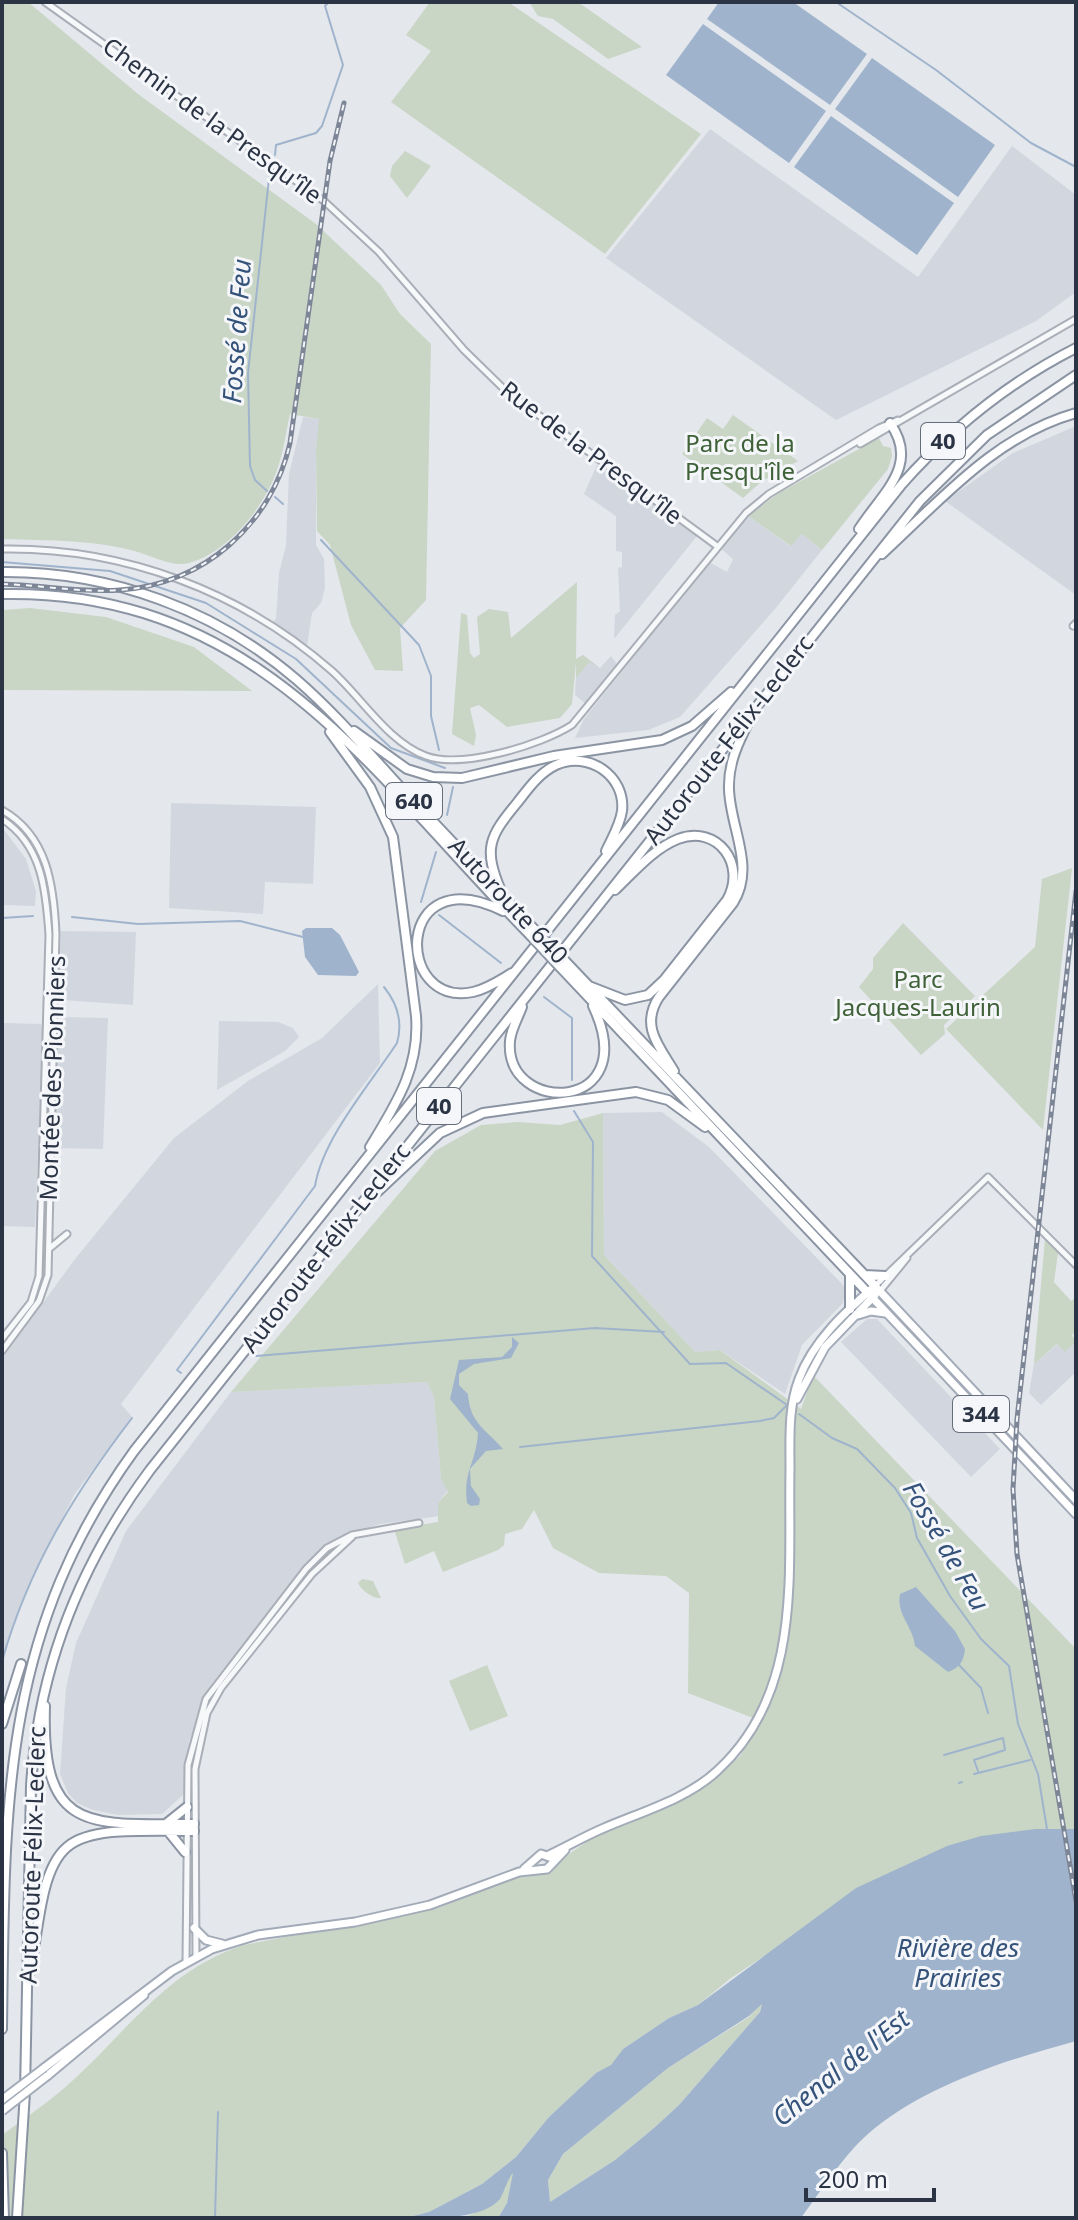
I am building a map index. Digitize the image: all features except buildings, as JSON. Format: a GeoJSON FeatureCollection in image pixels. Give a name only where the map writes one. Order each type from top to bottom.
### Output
{"type":"FeatureCollection","features":[{"type":"Feature","properties":{"kind":"highway","name":"Autoroute Félix-Leclerc"},"geometry":{"type":"LineString","coordinates":[[2,2029],[10,1743],[23,1673],[44,1607],[69,1551],[114,1478],[902,484],[954,431],[1012,385],[1076,348]]}},
{"type":"Feature","properties":{"kind":"highway","name":"Autoroute Félix-Leclerc"},"geometry":{"type":"LineString","coordinates":[[17,2218],[27,2008],[31,1786],[47,1678],[75,1595],[114,1520],[150,1470],[920,501],[968,451],[1022,408],[1076,375]]}},
{"type":"Feature","properties":{"kind":"highway"},"geometry":{"type":"LineString","coordinates":[[864,570],[995,451],[1033,429],[1076,413]]}},
{"type":"Feature","properties":{"kind":"highway"},"geometry":{"type":"LineString","coordinates":[[837,565],[902,462],[903,444],[893,423]]}},
{"type":"Feature","properties":{"kind":"highway","name":"Autoroute 640"},"geometry":{"type":"LineString","coordinates":[[2,572],[84,579],[171,603],[219,626],[257,650],[326,708],[503,895],[589,997],[723,1140],[850,1275],[874,1292]]}},
{"type":"Feature","properties":{"kind":"highway","name":"Autoroute 640"},"geometry":{"type":"LineString","coordinates":[[2,594],[85,599],[168,621],[240,655],[306,703],[509,913],[533,933]]}},
{"type":"Feature","properties":{"kind":"highway"},"geometry":{"type":"LineString","coordinates":[[326,708],[402,766],[433,777],[462,778],[554,756],[668,738],[692,726],[747,678]]}},
{"type":"Feature","properties":{"kind":"highway"},"geometry":{"type":"LineString","coordinates":[[306,703],[361,772],[391,831],[416,1016],[416,1051],[408,1081],[353,1175]]}},
{"type":"Feature","properties":{"kind":"highway"},"geometry":{"type":"LineString","coordinates":[[683,1086],[653,1036],[651,1013],[659,997],[733,903],[741,888],[743,867],[730,801],[730,775],[736,747],[758,703]]}},
{"type":"Feature","properties":{"kind":"highway"},"geometry":{"type":"LineString","coordinates":[[503,895],[490,863],[493,836],[535,781],[563,762],[580,760],[596,765],[610,775],[620,791],[621,818],[599,865]]}},
{"type":"Feature","properties":{"kind":"highway"},"geometry":{"type":"LineString","coordinates":[[588,985],[629,1000],[655,989],[730,895],[735,879],[733,862],[726,850],[713,840],[698,836],[683,838],[654,854],[594,910]]}},
{"type":"Feature","properties":{"kind":"highway"},"geometry":{"type":"LineString","coordinates":[[509,913],[473,898],[446,900],[422,921],[416,951],[429,979],[454,992],[477,991],[516,971]]}},
{"type":"Feature","properties":{"kind":"highway","name":"Autoroute 640"},"geometry":{"type":"LineString","coordinates":[[562,964],[588,985],[865,1274],[874,1292]]}},
{"type":"Feature","properties":{"kind":"highway"},"geometry":{"type":"LineString","coordinates":[[527,995],[512,1032],[512,1060],[532,1086],[559,1094],[589,1083],[605,1059],[605,1032],[589,997]]}},
{"type":"Feature","properties":{"kind":"highway"},"geometry":{"type":"LineString","coordinates":[[351,1217],[440,1133],[483,1113],[641,1092],[672,1103],[723,1140]]}},
{"type":"Feature","properties":{"kind":"highway"},"geometry":{"type":"LineString","coordinates":[[865,1274],[885,1276]]}},
{"type":"Feature","properties":{"kind":"highway"},"geometry":{"type":"LineString","coordinates":[[850,1275],[852,1312]]}},
{"type":"Feature","properties":{"kind":"highway"},"geometry":{"type":"LineString","coordinates":[[2,1724],[21,1662],[44,1607]]}},
{"type":"Feature","properties":{"kind":"highway"},"geometry":{"type":"LineString","coordinates":[[47,1678],[47,1762],[54,1787],[63,1803],[81,1817],[95,1822],[167,1827],[187,1807]]}},
{"type":"Feature","properties":{"kind":"highway"},"geometry":{"type":"LineString","coordinates":[[167,1827],[185,1852]]}},
{"type":"Feature","properties":{"kind":"highway"},"geometry":{"type":"LineString","coordinates":[[27,2008],[42,1894],[62,1851],[77,1839],[94,1832],[191,1827]]}},
{"type":"Feature","properties":{"kind":"highway"},"geometry":{"type":"LineString","coordinates":[[2,1939],[3,1949]]}},
{"type":"Feature","properties":{"kind":"highway"},"geometry":{"type":"LineString","coordinates":[[2,2153],[4,2218]]}},
{"type":"Feature","properties":{"kind":"main road"},"geometry":{"type":"LineString","coordinates":[[2,2111],[45,2072],[157,1982],[196,1957],[261,1934],[355,1922],[423,1906],[539,1864],[549,1868],[551,1858],[569,1846],[706,1780],[743,1741],[761,1713],[778,1673],[786,1632],[792,1407],[810,1361],[852,1312],[874,1292],[887,1314]]}},
{"type":"Feature","properties":{"kind":"main road","name":"344"},"geometry":{"type":"LineString","coordinates":[[874,1292],[904,1317],[1076,1500]]}},
{"type":"Feature","properties":{"kind":"main road"},"geometry":{"type":"LineString","coordinates":[[852,1312],[887,1314]]}},
{"type":"Feature","properties":{"kind":"main road","name":"344"},"geometry":{"type":"LineString","coordinates":[[887,1314],[1076,1514]]}},
{"type":"Feature","properties":{"kind":"main road"},"geometry":{"type":"LineString","coordinates":[[539,1864],[541,1854],[551,1858]]}},
{"type":"Feature","properties":{"kind":"main road"},"geometry":{"type":"LineString","coordinates":[[194,1928],[206,1940],[224,1945]]}},
{"type":"Feature","properties":{"kind":"main road"},"geometry":{"type":"LineString","coordinates":[[2,2100],[45,2072]]}},
{"type":"Feature","properties":{"kind":"street","name":"Chemin de la Presqu'île"},"geometry":{"type":"LineString","coordinates":[[45,2],[283,169],[374,246]]}},
{"type":"Feature","properties":{"kind":"street","name":"Rue de la Presqu'île"},"geometry":{"type":"LineString","coordinates":[[374,246],[468,354],[512,396],[717,546]]}},
{"type":"Feature","properties":{"kind":"street"},"geometry":{"type":"LineString","coordinates":[[2,549],[102,557],[158,572],[206,590],[258,617],[313,655],[410,748],[434,758],[457,761],[543,738],[572,725],[717,546],[757,503],[1076,319]]}},
{"type":"Feature","properties":{"kind":"street","name":"Montée des Pionniers"},"geometry":{"type":"LineString","coordinates":[[2,810],[21,823],[35,841],[54,892],[48,1253],[42,1295],[2,1351]]}},
{"type":"Feature","properties":{"kind":"street","name":"Montée des Pionniers"},"geometry":{"type":"LineString","coordinates":[[2,819],[27,843],[37,862],[46,894],[39,1276],[36,1293],[2,1339]]}},
{"type":"Feature","properties":{"kind":"street"},"geometry":{"type":"LineString","coordinates":[[45,1066],[53,1066]]}},
{"type":"Feature","properties":{"kind":"street"},"geometry":{"type":"LineString","coordinates":[[874,1292],[885,1276],[988,1177],[1076,1265]]}},
{"type":"Feature","properties":{"kind":"street"},"geometry":{"type":"LineString","coordinates":[[48,1253],[54,1242],[67,1234]]}},
{"type":"Feature","properties":{"kind":"street"},"geometry":{"type":"LineString","coordinates":[[874,1292],[910,1252]]}},
{"type":"Feature","properties":{"kind":"street"},"geometry":{"type":"LineString","coordinates":[[12,1327],[18,1332]]}},
{"type":"Feature","properties":{"kind":"street"},"geometry":{"type":"LineString","coordinates":[[186,1962],[185,1852],[191,1827],[187,1807],[189,1754],[201,1711],[212,1689],[309,1564],[338,1541],[362,1532],[419,1523]]}},
{"type":"Feature","properties":{"kind":"street"},"geometry":{"type":"LineString","coordinates":[[196,1957],[191,1827],[196,1759],[215,1696],[317,1568],[343,1543],[362,1532]]}},
{"type":"Feature","properties":{"kind":"shaded area"},"geometry":{"type":"Polygon","coordinates":[[[710,129],[918,277],[1012,146],[1076,195],[1076,292],[1036,321],[836,420],[606,258],[710,129]]]}},
{"type":"Feature","properties":{"kind":"shaded area"},"geometry":{"type":"Polygon","coordinates":[[[303,417],[320,419],[316,450],[316,545],[324,559],[325,588],[321,603],[312,613],[307,646],[273,621],[276,619],[279,573],[286,545],[289,474],[303,417]]]}},
{"type":"Feature","properties":{"kind":"shaded area"},"geometry":{"type":"Polygon","coordinates":[[[1076,426],[1076,595],[945,501],[1013,453],[1076,426]]]}},
{"type":"Feature","properties":{"kind":"shaded area"},"geometry":{"type":"Polygon","coordinates":[[[597,465],[697,536],[614,639],[615,615],[620,611],[618,568],[622,567],[622,552],[616,551],[616,516],[584,494],[597,465]]]}},
{"type":"Feature","properties":{"kind":"shaded area"},"geometry":{"type":"Polygon","coordinates":[[[748,516],[790,546],[802,534],[822,550],[775,609],[680,717],[648,730],[575,738],[584,719],[709,562],[727,572],[733,559],[720,548],[748,516]]]}},
{"type":"Feature","properties":{"kind":"shaded area"},"geometry":{"type":"Polygon","coordinates":[[[583,655],[600,668],[611,656],[617,664],[586,704],[575,695],[577,659],[583,655]]]}},
{"type":"Feature","properties":{"kind":"shaded area"},"geometry":{"type":"Polygon","coordinates":[[[171,803],[316,807],[313,884],[265,882],[263,914],[169,908],[171,803]]]}},
{"type":"Feature","properties":{"kind":"shaded area"},"geometry":{"type":"Polygon","coordinates":[[[2,827],[26,859],[36,891],[35,906],[2,905],[2,827]]]}},
{"type":"Feature","properties":{"kind":"shaded area"},"geometry":{"type":"Polygon","coordinates":[[[61,931],[136,932],[133,1005],[63,1000],[59,987],[61,931]]]}},
{"type":"Feature","properties":{"kind":"shaded area"},"geometry":{"type":"Polygon","coordinates":[[[378,984],[380,1063],[121,1404],[132,1417],[74,1495],[35,1572],[12,1628],[2,1667],[2,1359],[75,1259],[174,1138],[248,1081],[322,1038],[378,984]]]}},
{"type":"Feature","properties":{"kind":"shaded area"},"geometry":{"type":"Polygon","coordinates":[[[58,1017],[108,1018],[103,1149],[54,1148],[58,1017]]]}},
{"type":"Feature","properties":{"kind":"shaded area"},"geometry":{"type":"Polygon","coordinates":[[[219,1021],[278,1022],[293,1028],[299,1037],[285,1051],[217,1090],[219,1021]]]}},
{"type":"Feature","properties":{"kind":"shaded area"},"geometry":{"type":"Polygon","coordinates":[[[2,1023],[41,1024],[43,1028],[35,1227],[2,1226],[2,1023]]]}},
{"type":"Feature","properties":{"kind":"shaded area"},"geometry":{"type":"Polygon","coordinates":[[[662,1112],[709,1147],[846,1288],[843,1303],[802,1345],[785,1394],[720,1350],[695,1352],[604,1255],[603,1113],[662,1112]]]}},
{"type":"Feature","properties":{"kind":"shaded area"},"geometry":{"type":"Polygon","coordinates":[[[867,1319],[877,1319],[1000,1449],[971,1477],[841,1342],[867,1319]]]}},
{"type":"Feature","properties":{"kind":"shaded area"},"geometry":{"type":"Polygon","coordinates":[[[1076,1342],[1076,1372],[1041,1405],[1029,1393],[1034,1364],[1058,1344],[1065,1351],[1076,1342]]]}},
{"type":"Feature","properties":{"kind":"shaded area"},"geometry":{"type":"Polygon","coordinates":[[[427,1382],[434,1397],[441,1478],[448,1490],[438,1503],[440,1516],[380,1524],[344,1535],[303,1567],[212,1683],[189,1741],[184,1794],[162,1814],[118,1815],[77,1803],[68,1793],[60,1774],[66,1688],[76,1643],[126,1531],[231,1392],[427,1382]]]}},
{"type":"Feature","properties":{"kind":"green space"},"geometry":{"type":"Polygon","coordinates":[[[2,2],[28,2],[138,94],[316,224],[381,285],[400,314],[431,344],[426,600],[400,628],[403,671],[375,670],[351,625],[330,545],[317,531],[316,450],[319,419],[290,414],[278,467],[255,511],[232,538],[218,549],[189,563],[171,563],[124,548],[90,543],[2,539],[2,2]]]}},
{"type":"Feature","properties":{"kind":"green space"},"geometry":{"type":"Polygon","coordinates":[[[430,2],[508,2],[701,134],[605,254],[391,102],[431,51],[406,35],[430,2]]]}},
{"type":"Feature","properties":{"kind":"green space"},"geometry":{"type":"Polygon","coordinates":[[[529,2],[578,2],[642,47],[608,59],[553,19],[538,16],[529,2]]]}},
{"type":"Feature","properties":{"kind":"green space"},"geometry":{"type":"Polygon","coordinates":[[[405,151],[431,166],[407,198],[390,176],[392,166],[405,151]]]}},
{"type":"Feature","properties":{"kind":"green space","name":"Parc de la Presqu'île"},"geometry":{"type":"Polygon","coordinates":[[[733,415],[798,461],[762,481],[743,498],[682,454],[707,418],[723,429],[733,415]]]}},
{"type":"Feature","properties":{"kind":"green space"},"geometry":{"type":"Polygon","coordinates":[[[879,438],[883,446],[891,448],[888,469],[822,550],[802,534],[791,546],[748,516],[779,493],[879,438]]]}},
{"type":"Feature","properties":{"kind":"green space"},"geometry":{"type":"Polygon","coordinates":[[[577,582],[576,659],[583,655],[597,666],[589,662],[576,678],[576,663],[572,704],[560,718],[507,727],[479,705],[470,708],[476,735],[474,746],[452,734],[461,613],[467,615],[470,653],[474,658],[480,654],[477,617],[489,609],[508,612],[511,638],[577,582]]]}},
{"type":"Feature","properties":{"kind":"green space"},"geometry":{"type":"Polygon","coordinates":[[[30,608],[106,617],[194,647],[252,691],[2,690],[2,610],[30,608]]]}},
{"type":"Feature","properties":{"kind":"green space"},"geometry":{"type":"Polygon","coordinates":[[[1072,868],[1043,1130],[946,1029],[1035,947],[1042,879],[1072,868]]]}},
{"type":"Feature","properties":{"kind":"green space","name":"Parc Jacques-Laurin"},"geometry":{"type":"Polygon","coordinates":[[[903,923],[975,996],[944,1025],[945,1034],[921,1055],[859,987],[873,969],[873,958],[903,923]]]}},
{"type":"Feature","properties":{"kind":"green space"},"geometry":{"type":"Polygon","coordinates":[[[603,1113],[604,1255],[695,1352],[720,1350],[801,1409],[813,1375],[1076,1649],[1076,1829],[1035,1829],[799,1933],[731,1978],[698,2005],[669,2018],[623,2049],[611,2066],[596,2073],[549,2117],[516,2157],[482,2184],[429,2212],[405,2218],[2,2218],[2,2135],[62,2090],[146,2007],[190,1971],[244,1945],[439,1908],[509,1879],[551,1873],[559,1861],[592,1838],[705,1786],[740,1756],[761,1721],[688,1693],[689,1593],[666,1576],[599,1573],[553,1548],[534,1510],[522,1529],[505,1534],[504,1545],[498,1550],[443,1572],[434,1551],[405,1564],[394,1529],[438,1522],[438,1503],[448,1492],[441,1479],[434,1397],[427,1382],[231,1392],[435,1151],[481,1125],[518,1122],[560,1125],[603,1113]]]}},
{"type":"Feature","properties":{"kind":"green space"},"geometry":{"type":"Polygon","coordinates":[[[1045,1239],[1058,1253],[1054,1282],[1071,1301],[1076,1297],[1076,1331],[1072,1335],[1076,1342],[1065,1352],[1057,1344],[1034,1364],[1045,1239]]]}},
{"type":"Feature","properties":{"kind":"green space"},"geometry":{"type":"Polygon","coordinates":[[[362,1579],[373,1581],[381,1598],[371,1596],[362,1588],[358,1583],[362,1579]]]}},
{"type":"Feature","properties":{"kind":"green space"},"geometry":{"type":"Polygon","coordinates":[[[487,1665],[508,1716],[470,1731],[449,1681],[487,1665]]]}},
{"type":"Feature","properties":{"kind":"green space"},"geometry":{"type":"Polygon","coordinates":[[[762,2003],[760,2012],[679,2105],[615,2160],[550,2202],[548,2180],[563,2154],[668,2068],[749,2017],[762,2003]]]}},
{"type":"Feature","properties":{"kind":"green space"},"geometry":{"type":"Polygon","coordinates":[[[515,2173],[507,2203],[498,2218],[463,2218],[495,2204],[510,2174],[515,2173]]]}},
{"type":"Feature","properties":{"kind":"water"},"geometry":{"type":"Polygon","coordinates":[[[719,2],[793,2],[867,54],[830,105],[707,19],[719,2]]]}},
{"type":"Feature","properties":{"kind":"water"},"geometry":{"type":"Polygon","coordinates":[[[703,24],[826,111],[789,163],[666,75],[703,24]]]}},
{"type":"Feature","properties":{"kind":"water"},"geometry":{"type":"Polygon","coordinates":[[[872,58],[995,145],[958,197],[835,109],[872,58]]]}},
{"type":"Feature","properties":{"kind":"water"},"geometry":{"type":"Polygon","coordinates":[[[831,116],[954,203],[917,255],[794,167],[831,116]]]}},
{"type":"Feature","properties":{"kind":"water"},"geometry":{"type":"Polygon","coordinates":[[[306,928],[332,928],[340,935],[359,972],[356,976],[318,975],[305,957],[302,931],[306,928]]]}},
{"type":"Feature","properties":{"kind":"water"},"geometry":{"type":"Polygon","coordinates":[[[512,1337],[519,1343],[511,1358],[474,1364],[459,1374],[459,1385],[468,1394],[475,1419],[503,1449],[486,1451],[470,1469],[471,1486],[480,1499],[479,1505],[471,1506],[467,1503],[466,1492],[468,1475],[478,1433],[450,1399],[459,1360],[502,1357],[512,1347],[512,1337]]]}},
{"type":"Feature","properties":{"kind":"water"},"geometry":{"type":"Polygon","coordinates":[[[916,1587],[955,1631],[965,1649],[961,1663],[948,1672],[915,1646],[902,1614],[900,1594],[916,1587]]]}},
{"type":"Feature","properties":{"kind":"water","name":"Rivière des Prairies"},"geometry":{"type":"Polygon","coordinates":[[[1035,1829],[1076,1829],[1076,2041],[971,2075],[897,2112],[854,2148],[801,2218],[498,2218],[507,2203],[513,2173],[500,2199],[482,2211],[457,2216],[405,2218],[429,2212],[482,2184],[516,2157],[549,2117],[596,2073],[611,2065],[623,2049],[669,2018],[698,2005],[856,1888],[947,1846],[981,1836],[1035,1829]],[[762,2004],[749,2016],[668,2068],[563,2154],[548,2180],[550,2202],[615,2160],[654,2128],[679,2105],[760,2012],[762,2004]]]}},
{"type":"Feature","properties":{"kind":"pier"},"geometry":{"type":"Polygon","coordinates":[[[1065,1825],[1076,1891],[1076,1911],[1061,1826],[1065,1825]]]}},
{"type":"Feature","properties":{"kind":"waterway"},"geometry":{"type":"LineString","coordinates":[[275,155],[276,145],[316,133],[322,126],[343,65],[325,6],[329,2]]}},
{"type":"Feature","properties":{"kind":"waterway"},"geometry":{"type":"LineString","coordinates":[[836,2],[936,70],[1031,143],[1076,167]]}},
{"type":"Feature","properties":{"kind":"waterway","name":"Fossé de Feu"},"geometry":{"type":"LineString","coordinates":[[267,491],[255,480],[250,466],[248,373],[270,169]]}},
{"type":"Feature","properties":{"kind":"waterway","name":"Fossé de Feu"},"geometry":{"type":"LineString","coordinates":[[275,497],[283,504]]}},
{"type":"Feature","properties":{"kind":"waterway","name":"Fossé de Feu"},"geometry":{"type":"LineString","coordinates":[[321,540],[419,645],[431,676],[431,716],[439,750]]}},
{"type":"Feature","properties":{"kind":"waterway"},"geometry":{"type":"LineString","coordinates":[[2,562],[110,571],[206,603],[296,659],[391,748],[445,768]]}},
{"type":"Feature","properties":{"kind":"waterway","name":"Fossé de Feu"},"geometry":{"type":"LineString","coordinates":[[447,815],[453,787]]}},
{"type":"Feature","properties":{"kind":"waterway","name":"Fossé de Feu"},"geometry":{"type":"LineString","coordinates":[[421,902],[436,852]]}},
{"type":"Feature","properties":{"kind":"waterway","name":"Fossé de Feu"},"geometry":{"type":"LineString","coordinates":[[439,915],[501,963]]}},
{"type":"Feature","properties":{"kind":"waterway"},"geometry":{"type":"LineString","coordinates":[[2,918],[33,916]]}},
{"type":"Feature","properties":{"kind":"waterway"},"geometry":{"type":"LineString","coordinates":[[72,917],[138,924],[240,921],[303,937]]}},
{"type":"Feature","properties":{"kind":"waterway"},"geometry":{"type":"LineString","coordinates":[[181,1373],[177,1370],[315,1186],[337,1130],[397,1043],[398,1013],[384,987]]}},
{"type":"Feature","properties":{"kind":"waterway","name":"Fossé de Feu"},"geometry":{"type":"LineString","coordinates":[[544,997],[572,1018],[572,1080]]}},
{"type":"Feature","properties":{"kind":"waterway","name":"Fossé de Feu"},"geometry":{"type":"LineString","coordinates":[[520,1447],[760,1421],[774,1418],[787,1405],[726,1363],[690,1364],[592,1256],[593,1142],[574,1111]]}},
{"type":"Feature","properties":{"kind":"waterway"},"geometry":{"type":"LineString","coordinates":[[256,1356],[595,1328],[664,1332]]}},
{"type":"Feature","properties":{"kind":"waterway","name":"Fossé de Feu"},"geometry":{"type":"LineString","coordinates":[[799,1414],[832,1438],[857,1449],[895,1488],[911,1513],[917,1538],[950,1596],[981,1639],[1009,1666],[1018,1724],[1038,1774],[1047,1829]]}},
{"type":"Feature","properties":{"kind":"waterway"},"geometry":{"type":"LineString","coordinates":[[2,1661],[25,1594],[55,1533],[132,1418]]}},
{"type":"Feature","properties":{"kind":"waterway"},"geometry":{"type":"LineString","coordinates":[[959,1665],[981,1688],[988,1713]]}},
{"type":"Feature","properties":{"kind":"waterway"},"geometry":{"type":"LineString","coordinates":[[944,1755],[1003,1738],[1005,1750],[974,1760],[978,1771]]}},
{"type":"Feature","properties":{"kind":"waterway"},"geometry":{"type":"LineString","coordinates":[[974,1774],[1030,1760]]}},
{"type":"Feature","properties":{"kind":"waterway"},"geometry":{"type":"LineString","coordinates":[[215,2218],[218,2112]]}},
{"type":"Feature","properties":{"kind":"railway"},"geometry":{"type":"LineString","coordinates":[[2,584],[105,591],[150,586],[206,563],[250,524],[268,499],[290,443],[330,161],[344,103]]}},
{"type":"Feature","properties":{"kind":"railway"},"geometry":{"type":"LineString","coordinates":[[1076,891],[1017,1419],[1013,1489],[1017,1554],[1076,1901]]}},
{"type":"Feature","properties":{"kind":"water label","name":"Chenal de l'Est"},"geometry":{"type":"Point","coordinates":[841,2068]}}]}
